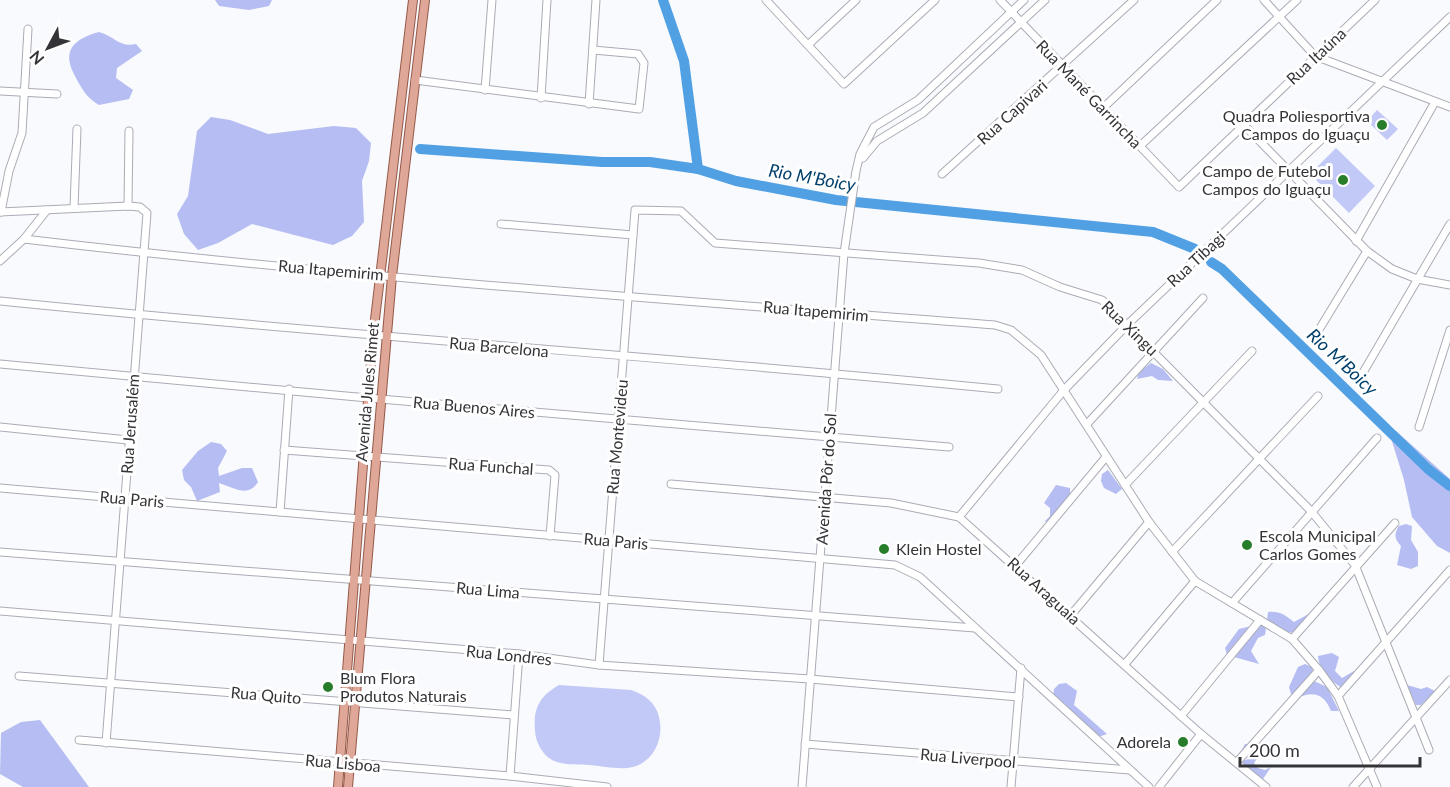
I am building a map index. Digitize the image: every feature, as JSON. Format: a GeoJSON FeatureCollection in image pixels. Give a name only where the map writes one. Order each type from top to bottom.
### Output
{"type":"FeatureCollection","features":[{"type":"Feature","properties":{"kind":"main road","name":"Avenida Jules Rimet"},"geometry":{"type":"LineString","coordinates":[[338,787],[373,336],[413,0]]}},
{"type":"Feature","properties":{"kind":"main road","name":"Avenida Jules Rimet"},"geometry":{"type":"LineString","coordinates":[[348,787],[392,276],[425,0]]}},
{"type":"Feature","properties":{"kind":"street"},"geometry":{"type":"LineString","coordinates":[[485,90],[492,0]]}},
{"type":"Feature","properties":{"kind":"street"},"geometry":{"type":"LineString","coordinates":[[541,98],[547,0]]}},
{"type":"Feature","properties":{"kind":"street"},"geometry":{"type":"LineString","coordinates":[[589,104],[596,0]]}},
{"type":"Feature","properties":{"kind":"street"},"geometry":{"type":"LineString","coordinates":[[808,45],[856,0]]}},
{"type":"Feature","properties":{"kind":"street"},"geometry":{"type":"LineString","coordinates":[[771,2],[844,84],[935,0]]}},
{"type":"Feature","properties":{"kind":"street","name":"Rua Mané Garrincha"},"geometry":{"type":"LineString","coordinates":[[1000,0],[1179,187]]}},
{"type":"Feature","properties":{"kind":"street"},"geometry":{"type":"LineString","coordinates":[[886,136],[874,127],[918,100],[1024,0]]}},
{"type":"Feature","properties":{"kind":"street","name":"Avenida Pôr do Sol"},"geometry":{"type":"LineString","coordinates":[[856,171],[865,153],[886,136],[910,123],[1045,0]]}},
{"type":"Feature","properties":{"kind":"street","name":"Rua Capivari"},"geometry":{"type":"LineString","coordinates":[[942,174],[1134,0]]}},
{"type":"Feature","properties":{"kind":"street"},"geometry":{"type":"LineString","coordinates":[[1103,108],[1217,0]]}},
{"type":"Feature","properties":{"kind":"street"},"geometry":{"type":"LineString","coordinates":[[1264,0],[1315,56],[1450,107]]}},
{"type":"Feature","properties":{"kind":"street"},"geometry":{"type":"LineString","coordinates":[[1140,146],[1297,0]]}},
{"type":"Feature","properties":{"kind":"street","name":"Rua Itaúna"},"geometry":{"type":"LineString","coordinates":[[1179,187],[1375,0]]}},
{"type":"Feature","properties":{"kind":"street","name":"Rua Tibagi"},"geometry":{"type":"LineString","coordinates":[[959,517],[1064,390],[1128,324],[1449,18]]}},
{"type":"Feature","properties":{"kind":"street"},"geometry":{"type":"LineString","coordinates":[[28,29],[22,133],[9,171],[0,212],[128,206],[129,131]]}},
{"type":"Feature","properties":{"kind":"street"},"geometry":{"type":"LineString","coordinates":[[415,80],[639,109],[644,63],[642,57],[638,54],[593,50]]}},
{"type":"Feature","properties":{"kind":"street"},"geometry":{"type":"LineString","coordinates":[[0,90],[57,94]]}},
{"type":"Feature","properties":{"kind":"street"},"geometry":{"type":"LineString","coordinates":[[1356,241],[1435,102]]}},
{"type":"Feature","properties":{"kind":"street"},"geometry":{"type":"LineString","coordinates":[[903,111],[910,123]]}},
{"type":"Feature","properties":{"kind":"street"},"geometry":{"type":"LineString","coordinates":[[1243,124],[1367,251],[1392,269],[1417,279],[1450,285]]}},
{"type":"Feature","properties":{"kind":"street","name":"Avenida Pôr do Sol"},"geometry":{"type":"LineString","coordinates":[[802,787],[844,253],[852,192],[860,154],[874,127]]}},
{"type":"Feature","properties":{"kind":"street"},"geometry":{"type":"LineString","coordinates":[[74,207],[77,129]]}},
{"type":"Feature","properties":{"kind":"street","name":"Rua Jerusalém"},"geometry":{"type":"LineString","coordinates":[[106,742],[147,213],[140,207],[128,206]]}},
{"type":"Feature","properties":{"kind":"street"},"geometry":{"type":"LineString","coordinates":[[0,261],[24,239],[47,210]]}},
{"type":"Feature","properties":{"kind":"street","name":"Rua Xingu"},"geometry":{"type":"LineString","coordinates":[[635,210],[681,211],[715,243],[979,263],[1022,270],[1060,287],[1095,296],[1128,324],[1260,457],[1311,511],[1355,565],[1429,750]]}},
{"type":"Feature","properties":{"kind":"street","name":"Rua Montevideu"},"geometry":{"type":"LineString","coordinates":[[599,665],[635,210]]}},
{"type":"Feature","properties":{"kind":"street"},"geometry":{"type":"LineString","coordinates":[[501,224],[633,235]]}},
{"type":"Feature","properties":{"kind":"street"},"geometry":{"type":"LineString","coordinates":[[1360,376],[1450,224]]}},
{"type":"Feature","properties":{"kind":"street","name":"Rua Itapemirim"},"geometry":{"type":"LineString","coordinates":[[24,239],[143,253],[379,275],[995,325],[1011,330],[1041,355],[1149,522],[1195,581],[1292,639],[1319,670],[1338,696],[1377,787]]}},
{"type":"Feature","properties":{"kind":"street"},"geometry":{"type":"LineString","coordinates":[[1317,333],[1367,251]]}},
{"type":"Feature","properties":{"kind":"street"},"geometry":{"type":"LineString","coordinates":[[1087,424],[1203,298]]}},
{"type":"Feature","properties":{"kind":"street","name":"Rua Barcelona"},"geometry":{"type":"LineString","coordinates":[[0,300],[373,336],[834,373],[998,389]]}},
{"type":"Feature","properties":{"kind":"street"},"geometry":{"type":"LineString","coordinates":[[1419,427],[1450,330]]}},
{"type":"Feature","properties":{"kind":"street"},"geometry":{"type":"LineString","coordinates":[[1125,485],[1252,351]]}},
{"type":"Feature","properties":{"kind":"street","name":"Rua Buenos Aires"},"geometry":{"type":"LineString","coordinates":[[0,364],[949,447]]}},
{"type":"Feature","properties":{"kind":"street"},"geometry":{"type":"LineString","coordinates":[[280,512],[289,389]]}},
{"type":"Feature","properties":{"kind":"street"},"geometry":{"type":"LineString","coordinates":[[1172,552],[1318,396]]}},
{"type":"Feature","properties":{"kind":"street"},"geometry":{"type":"LineString","coordinates":[[0,427],[128,440]]}},
{"type":"Feature","properties":{"kind":"street"},"geometry":{"type":"LineString","coordinates":[[1232,603],[1377,438]]}},
{"type":"Feature","properties":{"kind":"street","name":"Rua Funchal"},"geometry":{"type":"LineString","coordinates":[[284,450],[549,470],[555,475],[550,536]]}},
{"type":"Feature","properties":{"kind":"street"},"geometry":{"type":"LineString","coordinates":[[1016,565],[1106,457]]}},
{"type":"Feature","properties":{"kind":"street","name":"Rua Araguaia"},"geometry":{"type":"LineString","coordinates":[[671,484],[891,503],[959,517],[1016,565],[1201,734],[1266,787]]}},
{"type":"Feature","properties":{"kind":"street","name":"Rua Paris"},"geometry":{"type":"LineString","coordinates":[[0,488],[896,565],[908,569],[976,628],[1149,787]]}},
{"type":"Feature","properties":{"kind":"street"},"geometry":{"type":"LineString","coordinates":[[1071,615],[1149,522]]}},
{"type":"Feature","properties":{"kind":"street"},"geometry":{"type":"LineString","coordinates":[[1292,639],[1355,565],[1395,523]]}},
{"type":"Feature","properties":{"kind":"street","name":"Rua Lima"},"geometry":{"type":"LineString","coordinates":[[0,552],[355,578],[604,601],[976,628]]}},
{"type":"Feature","properties":{"kind":"street"},"geometry":{"type":"LineString","coordinates":[[1338,696],[1450,570]]}},
{"type":"Feature","properties":{"kind":"street"},"geometry":{"type":"LineString","coordinates":[[1125,664],[1195,581]]}},
{"type":"Feature","properties":{"kind":"street","name":"Rua Londres"},"geometry":{"type":"LineString","coordinates":[[0,611],[519,654],[599,665],[810,679],[1019,697]]}},
{"type":"Feature","properties":{"kind":"street"},"geometry":{"type":"LineString","coordinates":[[1181,716],[1260,620]]}},
{"type":"Feature","properties":{"kind":"street"},"geometry":{"type":"LineString","coordinates":[[510,776],[519,654]]}},
{"type":"Feature","properties":{"kind":"street"},"geometry":{"type":"LineString","coordinates":[[1011,787],[1021,668]]}},
{"type":"Feature","properties":{"kind":"street"},"geometry":{"type":"LineString","coordinates":[[1237,762],[1319,670]]}},
{"type":"Feature","properties":{"kind":"street","name":"Rua Quito"},"geometry":{"type":"LineString","coordinates":[[19,676],[513,715]]}},
{"type":"Feature","properties":{"kind":"street"},"geometry":{"type":"LineString","coordinates":[[1353,787],[1450,680]]}},
{"type":"Feature","properties":{"kind":"street"},"geometry":{"type":"LineString","coordinates":[[1159,787],[1201,734]]}},
{"type":"Feature","properties":{"kind":"street","name":"Rua Lisboa"},"geometry":{"type":"LineString","coordinates":[[79,740],[340,764],[510,776],[607,787]]}},
{"type":"Feature","properties":{"kind":"street","name":"Rua Liverpool"},"geometry":{"type":"LineString","coordinates":[[806,744],[1130,770]]}},
{"type":"Feature","properties":{"kind":"shaded area"},"geometry":{"type":"Polygon","coordinates":[[[215,0],[272,0],[269,6],[249,10],[219,6],[215,0]]]}},
{"type":"Feature","properties":{"kind":"shaded area"},"geometry":{"type":"Polygon","coordinates":[[[99,32],[121,43],[136,44],[142,51],[117,68],[116,78],[133,90],[129,99],[99,105],[85,92],[75,76],[69,59],[72,47],[83,38],[99,32]]]}},
{"type":"Feature","properties":{"kind":"shaded area","name":"Quadra Poliesportiva Campos do Iguaçu"},"geometry":{"type":"Polygon","coordinates":[[[1377,110],[1398,129],[1387,140],[1367,121],[1377,110]]]}},
{"type":"Feature","properties":{"kind":"shaded area"},"geometry":{"type":"Polygon","coordinates":[[[211,117],[230,120],[268,134],[334,126],[356,128],[371,143],[369,161],[362,181],[364,222],[352,236],[333,245],[252,224],[218,243],[198,250],[184,234],[177,214],[188,196],[197,131],[211,117]]]}},
{"type":"Feature","properties":{"kind":"shaded area","name":"Campo de Futebol Campos do Iguaçu"},"geometry":{"type":"Polygon","coordinates":[[[1336,148],[1375,186],[1349,213],[1310,174],[1336,148]]]}},
{"type":"Feature","properties":{"kind":"shaded area"},"geometry":{"type":"Polygon","coordinates":[[[1151,363],[1163,369],[1173,381],[1158,380],[1152,376],[1137,379],[1139,372],[1151,363]]]}},
{"type":"Feature","properties":{"kind":"shaded area"},"geometry":{"type":"Polygon","coordinates":[[[1396,431],[1450,479],[1450,553],[1437,546],[1412,517],[1404,480],[1390,435],[1396,431]]]}},
{"type":"Feature","properties":{"kind":"shaded area"},"geometry":{"type":"Polygon","coordinates":[[[211,442],[221,444],[227,451],[218,468],[219,476],[242,468],[252,468],[258,482],[254,487],[245,491],[219,483],[220,492],[197,501],[191,487],[184,480],[182,470],[198,451],[211,442]]]}},
{"type":"Feature","properties":{"kind":"shaded area"},"geometry":{"type":"Polygon","coordinates":[[[1108,470],[1122,489],[1116,494],[1104,488],[1101,481],[1102,474],[1108,470]]]}},
{"type":"Feature","properties":{"kind":"shaded area"},"geometry":{"type":"Polygon","coordinates":[[[1056,485],[1070,488],[1070,495],[1050,525],[1045,521],[1050,516],[1050,508],[1044,503],[1056,485]]]}},
{"type":"Feature","properties":{"kind":"shaded area"},"geometry":{"type":"Polygon","coordinates":[[[1406,524],[1412,526],[1411,540],[1418,552],[1418,566],[1411,569],[1397,565],[1401,546],[1396,534],[1399,526],[1406,524]]]}},
{"type":"Feature","properties":{"kind":"shaded area"},"geometry":{"type":"Polygon","coordinates":[[[1314,611],[1299,633],[1285,632],[1267,620],[1268,612],[1282,614],[1294,622],[1314,611]]]}},
{"type":"Feature","properties":{"kind":"shaded area"},"geometry":{"type":"Polygon","coordinates":[[[1260,624],[1266,628],[1265,635],[1258,638],[1251,651],[1259,664],[1227,655],[1225,648],[1239,629],[1260,624]]]}},
{"type":"Feature","properties":{"kind":"shaded area"},"geometry":{"type":"Polygon","coordinates":[[[1332,653],[1339,657],[1335,671],[1342,678],[1354,671],[1353,679],[1342,688],[1326,675],[1319,661],[1318,656],[1332,653]]]}},
{"type":"Feature","properties":{"kind":"shaded area"},"geometry":{"type":"Polygon","coordinates":[[[1305,664],[1312,667],[1314,681],[1327,687],[1339,711],[1331,711],[1325,700],[1317,695],[1297,698],[1291,694],[1289,687],[1298,667],[1305,664]]]}},
{"type":"Feature","properties":{"kind":"shaded area"},"geometry":{"type":"Polygon","coordinates":[[[1066,683],[1077,691],[1074,705],[1107,734],[1098,737],[1053,697],[1054,689],[1059,684],[1066,683]]]}},
{"type":"Feature","properties":{"kind":"shaded area"},"geometry":{"type":"Polygon","coordinates":[[[559,685],[631,690],[645,697],[655,707],[660,726],[658,743],[650,757],[636,766],[627,768],[563,763],[549,758],[537,742],[535,715],[543,698],[559,685]]]}},
{"type":"Feature","properties":{"kind":"shaded area"},"geometry":{"type":"Polygon","coordinates":[[[1407,685],[1421,689],[1427,687],[1435,691],[1421,705],[1416,705],[1407,685]]]}},
{"type":"Feature","properties":{"kind":"shaded area"},"geometry":{"type":"Polygon","coordinates":[[[40,720],[89,787],[23,787],[0,774],[1,733],[21,722],[40,720]]]}},
{"type":"Feature","properties":{"kind":"shaded area"},"geometry":{"type":"Polygon","coordinates":[[[1245,744],[1252,744],[1258,757],[1254,763],[1258,768],[1265,770],[1271,767],[1263,779],[1247,768],[1238,757],[1245,744]]]}},
{"type":"Feature","properties":{"kind":"waterway"},"geometry":{"type":"LineString","coordinates":[[663,0],[684,61],[698,169]]}},
{"type":"Feature","properties":{"kind":"waterway","name":"Rio M'Boicy"},"geometry":{"type":"LineString","coordinates":[[420,149],[602,162],[650,162],[698,169],[736,181],[836,200],[1153,232],[1195,249]]}},
{"type":"Feature","properties":{"kind":"waterway","name":"Rio M'Boicy"},"geometry":{"type":"LineString","coordinates":[[1211,262],[1222,269],[1428,469],[1450,486]]}},
{"type":"Feature","properties":{"kind":"place","name":"Quadra Poliesportiva Campos do Iguaçu"},"geometry":{"type":"Point","coordinates":[1382,125]}},
{"type":"Feature","properties":{"kind":"place","name":"Campo de Futebol Campos do Iguaçu"},"geometry":{"type":"Point","coordinates":[1343,180]}},
{"type":"Feature","properties":{"kind":"place","name":"Escola Municipal Carlos Gomes"},"geometry":{"type":"Point","coordinates":[1247,545]}},
{"type":"Feature","properties":{"kind":"place","name":"Klein Hostel"},"geometry":{"type":"Point","coordinates":[884,549]}},
{"type":"Feature","properties":{"kind":"place","name":"Blum Flora Produtos Naturais"},"geometry":{"type":"Point","coordinates":[328,687]}},
{"type":"Feature","properties":{"kind":"place","name":"Adorela"},"geometry":{"type":"Point","coordinates":[1183,742]}}]}
